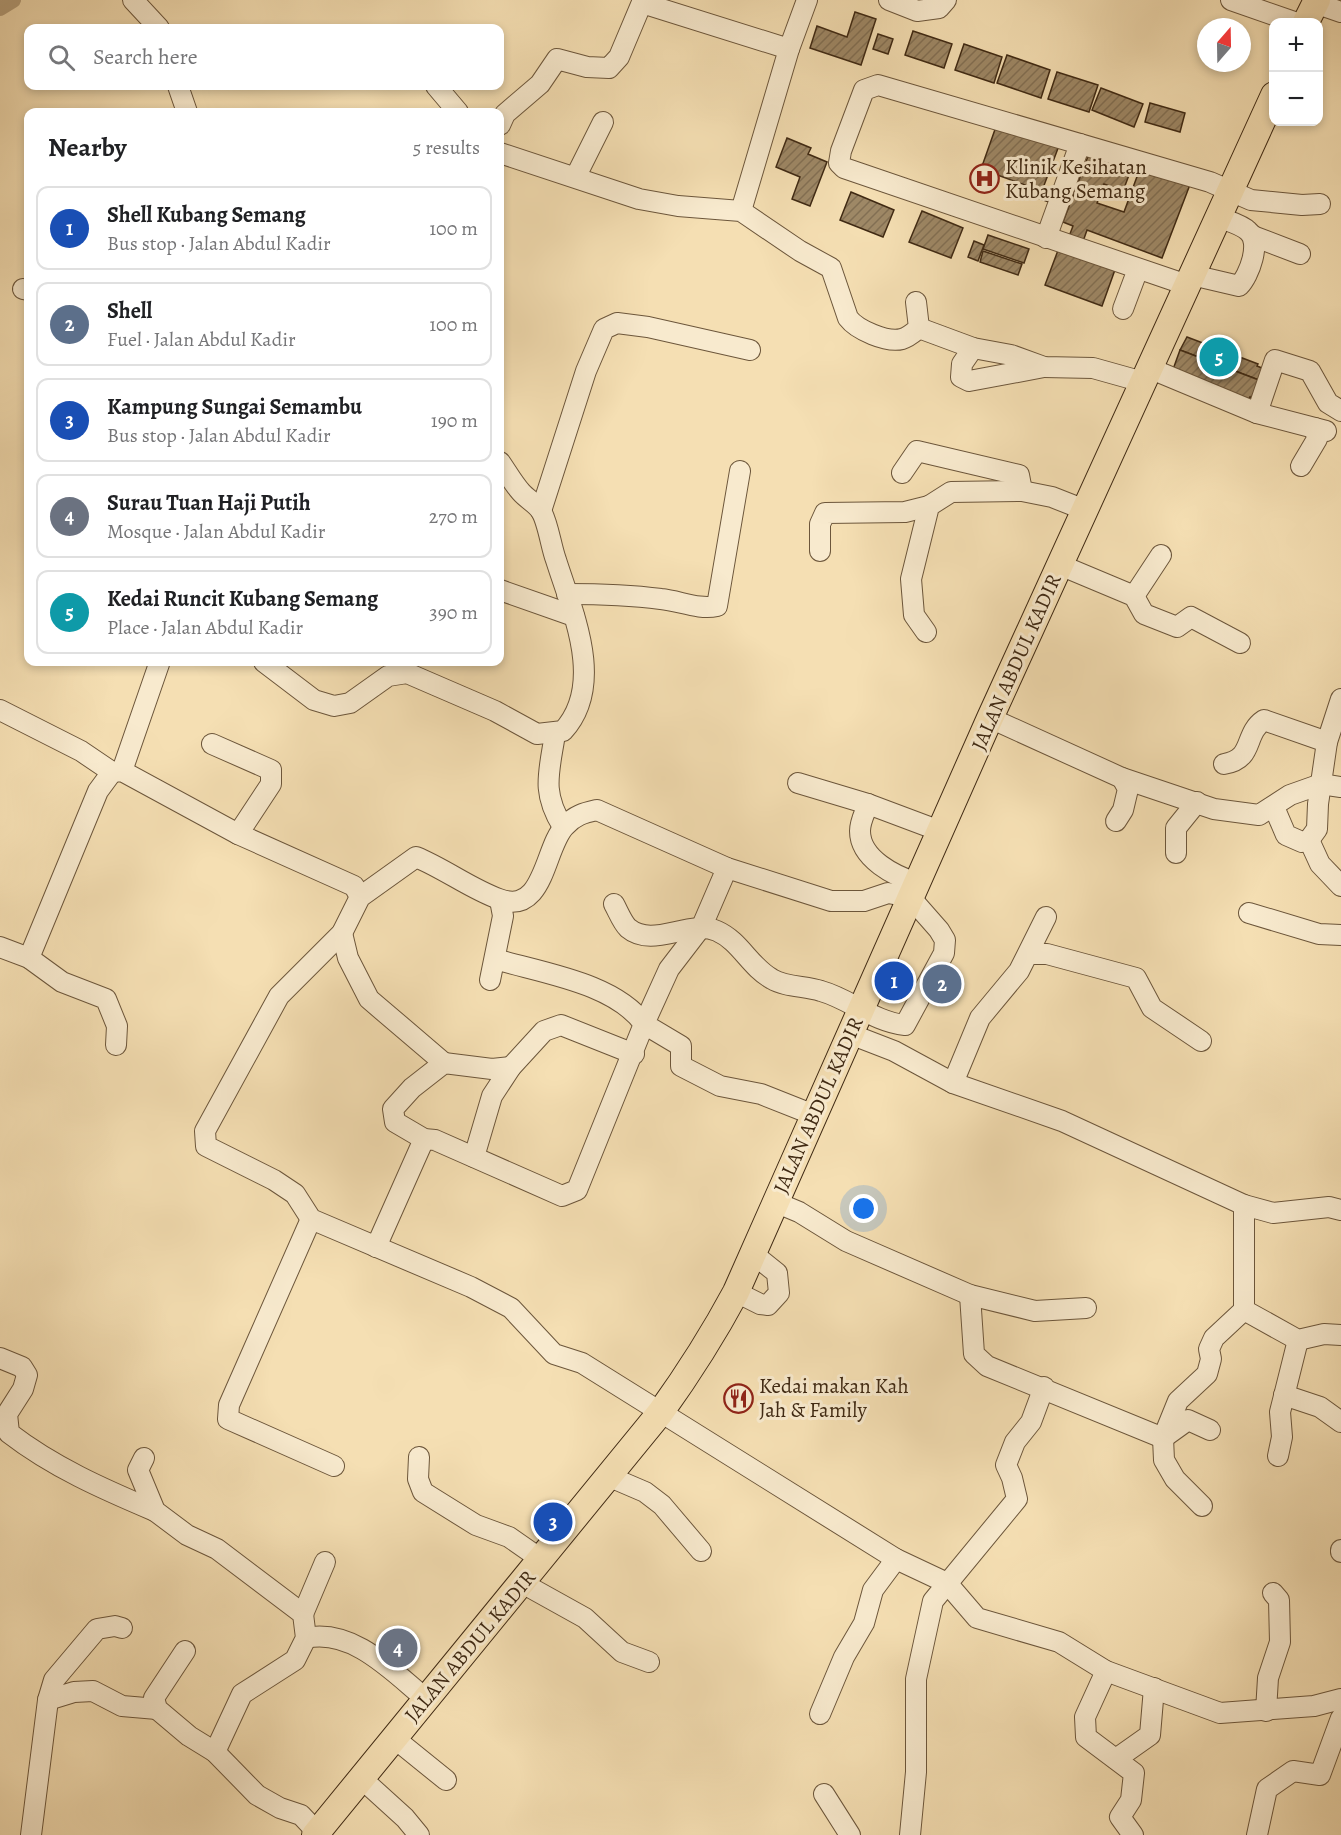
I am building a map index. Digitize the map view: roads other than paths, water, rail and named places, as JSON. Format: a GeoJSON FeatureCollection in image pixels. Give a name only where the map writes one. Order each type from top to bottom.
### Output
{"type":"FeatureCollection","features":[{"type":"Feature","properties":{"kind":"main road","name":"JALAN ABDUL KADIR"},"geometry":{"type":"LineString","coordinates":[[316,1833],[610,1477],[660,1413],[699,1358],[736,1292],[990,718],[1269,106]]}},
{"type":"Feature","properties":{"kind":"street"},"geometry":{"type":"LineString","coordinates":[[132,0],[155,24]]}},
{"type":"Feature","properties":{"kind":"street"},"geometry":{"type":"LineString","coordinates":[[741,211],[789,50],[807,0]]}},
{"type":"Feature","properties":{"kind":"street"},"geometry":{"type":"LineString","coordinates":[[889,0],[917,10],[939,8],[946,0]]}},
{"type":"Feature","properties":{"kind":"street"},"geometry":{"type":"LineString","coordinates":[[1231,0],[1283,18]]}},
{"type":"Feature","properties":{"kind":"street"},"geometry":{"type":"LineString","coordinates":[[504,116],[540,84],[557,59],[587,68],[609,68],[619,57],[643,2],[789,50]]}},
{"type":"Feature","properties":{"kind":"street"},"geometry":{"type":"LineString","coordinates":[[1313,9],[1341,12]]}},
{"type":"Feature","properties":{"kind":"street"},"geometry":{"type":"LineString","coordinates":[[1253,236],[1254,253],[1243,282],[1239,286],[1190,280],[1138,269],[844,168],[840,163],[841,151],[864,90],[878,85],[1231,189],[1251,200],[1302,205],[1320,204]]}},
{"type":"Feature","properties":{"kind":"street"},"geometry":{"type":"LineString","coordinates":[[179,90],[186,108]]}},
{"type":"Feature","properties":{"kind":"street"},"geometry":{"type":"LineString","coordinates":[[439,90],[455,108]]}},
{"type":"Feature","properties":{"kind":"street"},"geometry":{"type":"LineString","coordinates":[[576,177],[603,122]]}},
{"type":"Feature","properties":{"kind":"street"},"geometry":{"type":"LineString","coordinates":[[1046,238],[1062,201],[1080,144]]}},
{"type":"Feature","properties":{"kind":"street"},"geometry":{"type":"LineString","coordinates":[[504,154],[639,199],[678,206],[741,211],[800,251],[831,268],[852,324],[894,340],[909,337],[919,328]]}},
{"type":"Feature","properties":{"kind":"street"},"geometry":{"type":"LineString","coordinates":[[1218,217],[1247,229],[1253,236],[1300,254]]}},
{"type":"Feature","properties":{"kind":"street"},"geometry":{"type":"LineString","coordinates":[[1123,309],[1138,269]]}},
{"type":"Feature","properties":{"kind":"street"},"geometry":{"type":"LineString","coordinates":[[916,302],[919,328]]}},
{"type":"Feature","properties":{"kind":"street"},"geometry":{"type":"LineString","coordinates":[[541,511],[586,371],[604,329],[617,323],[648,327],[750,350]]}},
{"type":"Feature","properties":{"kind":"street"},"geometry":{"type":"LineString","coordinates":[[919,328],[973,348],[1011,355],[1044,367]]}},
{"type":"Feature","properties":{"kind":"street"},"geometry":{"type":"LineString","coordinates":[[973,348],[962,364],[962,377],[969,381],[1044,367],[1093,368],[1146,375],[1257,413],[1321,430],[1301,466]]}},
{"type":"Feature","properties":{"kind":"street"},"geometry":{"type":"LineString","coordinates":[[1257,413],[1275,360],[1310,371],[1328,403],[1341,411]]}},
{"type":"Feature","properties":{"kind":"street"},"geometry":{"type":"LineString","coordinates":[[902,473],[917,451],[1019,475],[1022,491]]}},
{"type":"Feature","properties":{"kind":"street"},"geometry":{"type":"LineString","coordinates":[[269,666],[314,700],[328,705],[350,703],[388,676],[407,673],[495,711],[537,734],[555,734],[563,731],[573,718],[583,689],[584,660],[574,616],[541,511],[521,493],[504,468]]}},
{"type":"Feature","properties":{"kind":"street"},"geometry":{"type":"LineString","coordinates":[[567,594],[617,594],[665,599],[708,608],[717,606],[740,471]]}},
{"type":"Feature","properties":{"kind":"street"},"geometry":{"type":"LineString","coordinates":[[820,552],[820,524],[825,513],[905,512],[929,506],[951,492],[1022,491],[1052,497],[1085,510]]}},
{"type":"Feature","properties":{"kind":"street"},"geometry":{"type":"LineString","coordinates":[[926,632],[914,615],[911,579],[929,506]]}},
{"type":"Feature","properties":{"kind":"street"},"geometry":{"type":"LineString","coordinates":[[1134,596],[1161,555]]}},
{"type":"Feature","properties":{"kind":"street"},"geometry":{"type":"LineString","coordinates":[[1060,565],[1134,596],[1144,614],[1177,627],[1191,617],[1240,643]]}},
{"type":"Feature","properties":{"kind":"street"},"geometry":{"type":"LineString","coordinates":[[504,591],[574,616]]}},
{"type":"Feature","properties":{"kind":"street"},"geometry":{"type":"LineString","coordinates":[[29,958],[98,792],[117,772],[158,666]]}},
{"type":"Feature","properties":{"kind":"street"},"geometry":{"type":"LineString","coordinates":[[1274,807],[1286,835],[1302,842],[1309,840],[1317,829],[1328,742],[1341,699]]}},
{"type":"Feature","properties":{"kind":"street"},"geometry":{"type":"LineString","coordinates":[[0,710],[238,834],[354,886],[360,897]]}},
{"type":"Feature","properties":{"kind":"street"},"geometry":{"type":"LineString","coordinates":[[990,718],[1122,778],[1214,809],[1259,815],[1290,795],[1321,784],[1341,787]]}},
{"type":"Feature","properties":{"kind":"street"},"geometry":{"type":"LineString","coordinates":[[1224,764],[1234,763],[1245,754],[1255,726],[1263,720],[1328,742]]}},
{"type":"Feature","properties":{"kind":"street"},"geometry":{"type":"LineString","coordinates":[[555,734],[549,792],[551,808],[563,827]]}},
{"type":"Feature","properties":{"kind":"street"},"geometry":{"type":"LineString","coordinates":[[212,744],[271,770],[271,784],[238,834]]}},
{"type":"Feature","properties":{"kind":"street"},"geometry":{"type":"LineString","coordinates":[[1116,820],[1123,810],[1128,789],[1122,778]]}},
{"type":"Feature","properties":{"kind":"street"},"geometry":{"type":"LineString","coordinates":[[798,783],[868,804],[940,831]]}},
{"type":"Feature","properties":{"kind":"street"},"geometry":{"type":"LineString","coordinates":[[1176,854],[1176,828],[1197,802]]}},
{"type":"Feature","properties":{"kind":"street"},"geometry":{"type":"LineString","coordinates":[[868,804],[860,824],[862,842],[872,856],[892,875],[914,890],[945,940],[944,953],[905,1025],[894,1051]]}},
{"type":"Feature","properties":{"kind":"street"},"geometry":{"type":"LineString","coordinates":[[914,890],[888,893],[864,901],[831,901],[726,868],[597,810],[578,814],[563,827],[534,893],[516,902],[500,900],[416,857],[360,897],[342,933],[279,996],[205,1131],[206,1146],[274,1180],[295,1194],[311,1219],[471,1287],[511,1308],[554,1354],[582,1363],[896,1559],[947,1582],[977,1618],[1059,1642],[1107,1671],[1220,1713],[1314,1706],[1339,1707],[1320,1775],[1293,1771],[1267,1789],[1257,1835]]}},
{"type":"Feature","properties":{"kind":"street"},"geometry":{"type":"LineString","coordinates":[[1309,840],[1320,864],[1341,886]]}},
{"type":"Feature","properties":{"kind":"street"},"geometry":{"type":"LineString","coordinates":[[444,1063],[412,1088],[393,1109],[395,1122],[424,1139],[435,1140],[562,1196],[577,1190],[644,1024],[669,969],[702,926],[726,868]]}},
{"type":"Feature","properties":{"kind":"street"},"geometry":{"type":"LineString","coordinates":[[490,980],[503,915],[500,900]]}},
{"type":"Feature","properties":{"kind":"street"},"geometry":{"type":"LineString","coordinates":[[614,904],[628,927],[639,933],[662,935],[702,926],[719,932],[739,946],[752,963],[773,980],[823,991],[892,1024],[905,1025]]}},
{"type":"Feature","properties":{"kind":"street"},"geometry":{"type":"LineString","coordinates":[[1249,913],[1319,934],[1341,935]]}},
{"type":"Feature","properties":{"kind":"street"},"geometry":{"type":"LineString","coordinates":[[953,1083],[980,1018],[1019,971],[1046,918]]}},
{"type":"Feature","properties":{"kind":"street"},"geometry":{"type":"LineString","coordinates":[[342,933],[348,958],[369,999],[444,1063],[492,1069],[511,1067]]}},
{"type":"Feature","properties":{"kind":"street"},"geometry":{"type":"LineString","coordinates":[[0,947],[29,958],[62,982],[106,999],[117,1026],[116,1045]]}},
{"type":"Feature","properties":{"kind":"street"},"geometry":{"type":"LineString","coordinates":[[1029,954],[1047,954],[1136,978],[1152,1008],[1201,1041]]}},
{"type":"Feature","properties":{"kind":"street"},"geometry":{"type":"LineString","coordinates":[[495,959],[606,992],[636,1012],[644,1024],[681,1046],[681,1066],[720,1086],[761,1094],[814,1114]]}},
{"type":"Feature","properties":{"kind":"street"},"geometry":{"type":"LineString","coordinates":[[474,1157],[492,1096],[511,1067],[544,1031],[561,1025],[633,1054]]}},
{"type":"Feature","properties":{"kind":"street"},"geometry":{"type":"LineString","coordinates":[[850,1034],[894,1051],[953,1083],[1062,1121],[1244,1205],[1273,1213],[1329,1207],[1341,1210]]}},
{"type":"Feature","properties":{"kind":"street"},"geometry":{"type":"LineString","coordinates":[[375,1247],[424,1139]]}},
{"type":"Feature","properties":{"kind":"street"},"geometry":{"type":"LineString","coordinates":[[775,1202],[799,1212],[846,1241],[970,1295],[1035,1311],[1086,1308]]}},
{"type":"Feature","properties":{"kind":"street"},"geometry":{"type":"LineString","coordinates":[[1202,1506],[1175,1479],[1164,1460],[1163,1438],[1178,1401],[1207,1374],[1211,1359],[1209,1349],[1214,1338],[1244,1310],[1244,1205]]}},
{"type":"Feature","properties":{"kind":"street"},"geometry":{"type":"LineString","coordinates":[[311,1219],[228,1405],[228,1419],[334,1466]]}},
{"type":"Feature","properties":{"kind":"street"},"geometry":{"type":"LineString","coordinates":[[736,1292],[760,1304],[768,1305],[779,1293],[777,1273],[753,1254]]}},
{"type":"Feature","properties":{"kind":"street"},"geometry":{"type":"LineString","coordinates":[[970,1295],[974,1354],[987,1366],[1044,1387],[1163,1438]]}},
{"type":"Feature","properties":{"kind":"street"},"geometry":{"type":"LineString","coordinates":[[1244,1310],[1298,1340],[1324,1334],[1341,1335]]}},
{"type":"Feature","properties":{"kind":"street"},"geometry":{"type":"LineString","coordinates":[[1278,1456],[1282,1437],[1280,1412],[1298,1340]]}},
{"type":"Feature","properties":{"kind":"street"},"geometry":{"type":"LineString","coordinates":[[0,1358],[22,1366],[27,1375],[23,1389],[7,1414],[9,1433],[33,1451],[70,1473],[155,1511],[187,1535],[217,1549],[303,1614]]}},
{"type":"Feature","properties":{"kind":"street"},"geometry":{"type":"LineString","coordinates":[[910,1835],[916,1772],[916,1679],[933,1601],[1017,1499],[1006,1465],[1015,1442],[1031,1422],[1044,1387]]}},
{"type":"Feature","properties":{"kind":"street"},"geometry":{"type":"LineString","coordinates":[[1284,1395],[1320,1407],[1341,1422]]}},
{"type":"Feature","properties":{"kind":"street"},"geometry":{"type":"LineString","coordinates":[[1163,1438],[1188,1420],[1210,1430]]}},
{"type":"Feature","properties":{"kind":"street"},"geometry":{"type":"LineString","coordinates":[[419,1457],[418,1479],[423,1492],[476,1525],[509,1537],[542,1560]]}},
{"type":"Feature","properties":{"kind":"street"},"geometry":{"type":"LineString","coordinates":[[144,1458],[138,1470],[155,1511]]}},
{"type":"Feature","properties":{"kind":"street"},"geometry":{"type":"LineString","coordinates":[[610,1477],[645,1492],[662,1505],[701,1551]]}},
{"type":"Feature","properties":{"kind":"street"},"geometry":{"type":"LineString","coordinates":[[820,1714],[844,1657],[864,1623],[873,1590],[896,1559]]}},
{"type":"Feature","properties":{"kind":"street"},"geometry":{"type":"LineString","coordinates":[[215,1752],[242,1694],[295,1660],[306,1638],[303,1614],[325,1562]]}},
{"type":"Feature","properties":{"kind":"street"},"geometry":{"type":"LineString","coordinates":[[522,1583],[585,1618],[622,1652],[649,1662]]}},
{"type":"Feature","properties":{"kind":"street"},"geometry":{"type":"LineString","coordinates":[[1266,1711],[1268,1678],[1280,1642],[1279,1600],[1273,1593]]}},
{"type":"Feature","properties":{"kind":"street"},"geometry":{"type":"LineString","coordinates":[[31,1835],[48,1700],[54,1680],[97,1629],[115,1626],[122,1628]]}},
{"type":"Feature","properties":{"kind":"street"},"geometry":{"type":"LineString","coordinates":[[306,1638],[324,1634],[366,1650],[426,1699]]}},
{"type":"Feature","properties":{"kind":"street"},"geometry":{"type":"LineString","coordinates":[[185,1651],[154,1698],[157,1709],[189,1736],[215,1752],[257,1795],[280,1808],[301,1815],[316,1833]]}},
{"type":"Feature","properties":{"kind":"street"},"geometry":{"type":"LineString","coordinates":[[1107,1671],[1085,1717],[1086,1737],[1134,1773],[1131,1800],[1120,1817],[1133,1835]]}},
{"type":"Feature","properties":{"kind":"street"},"geometry":{"type":"LineString","coordinates":[[1116,1759],[1150,1735],[1154,1688]]}},
{"type":"Feature","properties":{"kind":"street"},"geometry":{"type":"LineString","coordinates":[[48,1700],[74,1692],[93,1691],[122,1706],[157,1709]]}},
{"type":"Feature","properties":{"kind":"street"},"geometry":{"type":"LineString","coordinates":[[394,1738],[446,1780]]}},
{"type":"Feature","properties":{"kind":"street"},"geometry":{"type":"LineString","coordinates":[[361,1778],[405,1818],[419,1835]]}},
{"type":"Feature","properties":{"kind":"street"},"geometry":{"type":"LineString","coordinates":[[824,1794],[850,1835]]}},
{"type":"Feature","properties":{"kind":"waterway"},"geometry":{"type":"LineString","coordinates":[[0,8],[13,0]]}},
{"type":"Feature","properties":{"kind":"place","name":"Klinik Kesihatan Kubang Semang"},"geometry":{"type":"Point","coordinates":[984,179]}},
{"type":"Feature","properties":{"kind":"place","name":"Kedai Runcit Kubang Semang"},"geometry":{"type":"Point","coordinates":[1219,357]}},
{"type":"Feature","properties":{"kind":"place","name":"Shell Kubang Semang"},"geometry":{"type":"Point","coordinates":[894,981]}},
{"type":"Feature","properties":{"kind":"place","name":"Shell"},"geometry":{"type":"Point","coordinates":[942,984]}},
{"type":"Feature","properties":{"kind":"place","name":"Kedai makan Kah Jah & Family"},"geometry":{"type":"Point","coordinates":[738,1398]}},
{"type":"Feature","properties":{"kind":"place","name":"Kampung Sungai Semambu"},"geometry":{"type":"Point","coordinates":[553,1522]}},
{"type":"Feature","properties":{"kind":"place","name":"Surau Tuan Haji Putih"},"geometry":{"type":"Point","coordinates":[398,1648]}}]}
